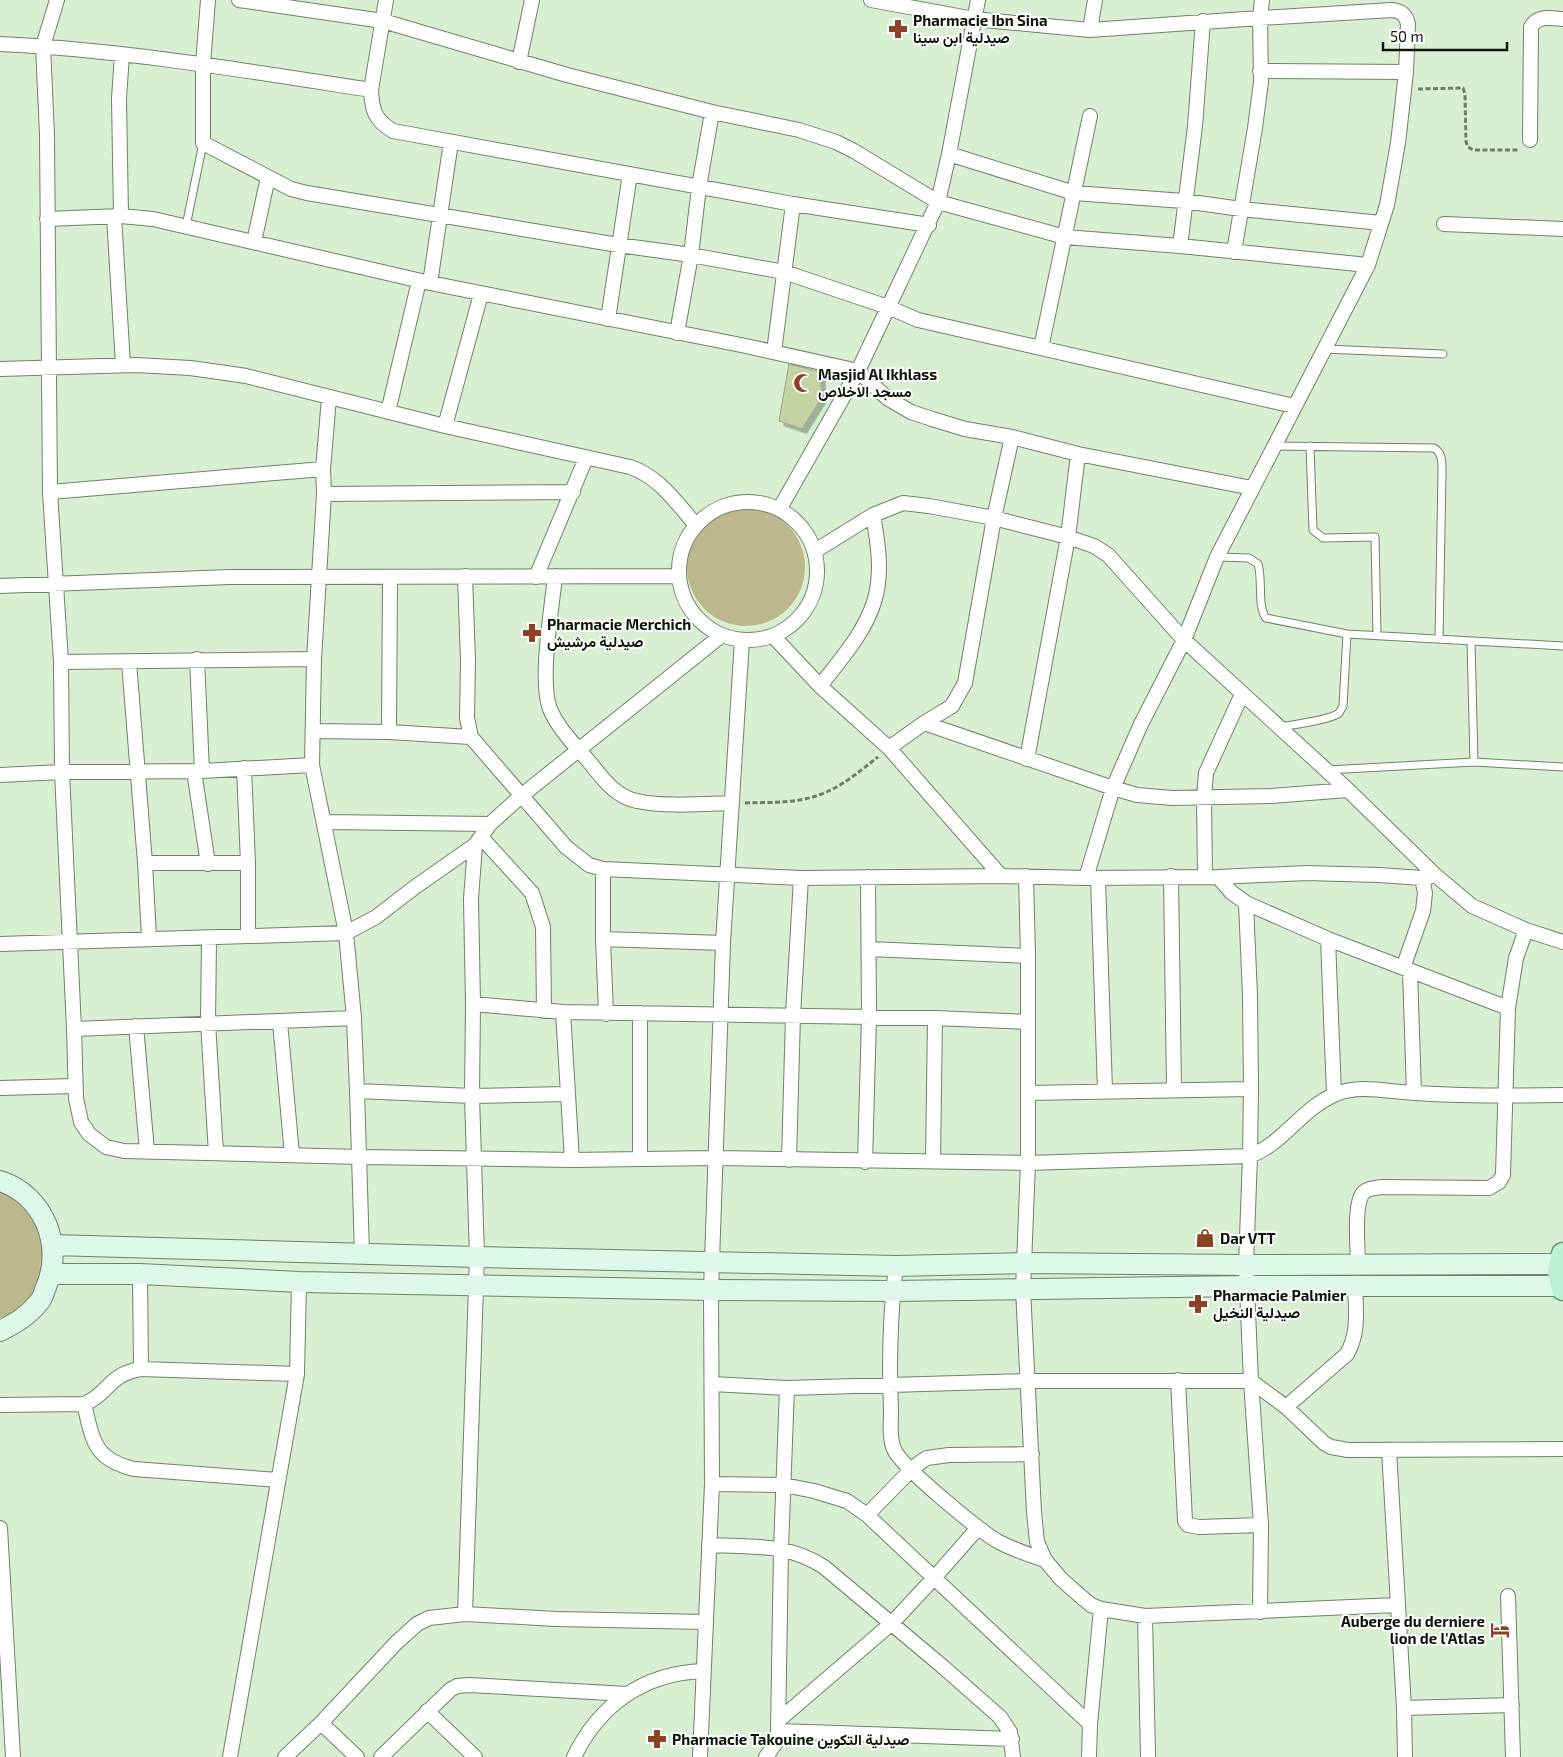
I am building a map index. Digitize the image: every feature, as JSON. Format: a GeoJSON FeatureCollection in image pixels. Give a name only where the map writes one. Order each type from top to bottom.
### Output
{"type":"FeatureCollection","features":[{"type":"Feature","properties":{"kind":"street"},"geometry":{"type":"LineString","coordinates":[[57,0],[43,46],[47,135],[50,492],[61,662],[62,772],[75,1086],[77,1110],[81,1122],[95,1139],[112,1149],[360,1157],[572,1160],[715,1158],[865,1162],[1028,1163],[1250,1156],[1272,1145],[1304,1115],[1322,1102],[1351,1089],[1505,1096],[1563,1095]]}},
{"type":"Feature","properties":{"kind":"street"},"geometry":{"type":"LineString","coordinates":[[208,0],[203,64],[203,143],[291,189],[784,272],[888,307],[918,320],[1294,406]]}},
{"type":"Feature","properties":{"kind":"street"},"geometry":{"type":"LineString","coordinates":[[239,0],[383,21],[519,62],[712,112],[799,130],[836,142],[890,172],[938,202],[1065,237],[1180,246],[1368,265]]}},
{"type":"Feature","properties":{"kind":"street"},"geometry":{"type":"LineString","coordinates":[[386,0],[371,90],[374,112],[382,124],[393,131],[793,204],[929,225]]}},
{"type":"Feature","properties":{"kind":"street"},"geometry":{"type":"LineString","coordinates":[[519,62],[532,0]]}},
{"type":"Feature","properties":{"kind":"street"},"geometry":{"type":"LineString","coordinates":[[871,0],[974,20],[1090,30],[1203,21],[1398,10],[1407,18],[1406,72],[1398,144],[1387,205],[1368,265],[1217,557],[1184,640],[1141,724],[1113,788],[1092,878],[1105,1091]]}},
{"type":"Feature","properties":{"kind":"street"},"geometry":{"type":"LineString","coordinates":[[780,508],[858,371],[929,225],[938,202],[978,0]]}},
{"type":"Feature","properties":{"kind":"street"},"geometry":{"type":"LineString","coordinates":[[1090,30],[1094,0]]}},
{"type":"Feature","properties":{"kind":"street"},"geometry":{"type":"LineString","coordinates":[[1234,252],[1255,128],[1260,71],[1262,0]]}},
{"type":"Feature","properties":{"kind":"street"},"geometry":{"type":"LineString","coordinates":[[1530,140],[1531,27],[1534,22],[1543,18],[1563,19]]}},
{"type":"Feature","properties":{"kind":"street"},"geometry":{"type":"LineString","coordinates":[[1180,246],[1195,126],[1203,21]]}},
{"type":"Feature","properties":{"kind":"street"},"geometry":{"type":"LineString","coordinates":[[0,44],[43,46],[203,64],[371,90]]}},
{"type":"Feature","properties":{"kind":"street"},"geometry":{"type":"LineString","coordinates":[[122,55],[119,98],[117,216],[123,365]]}},
{"type":"Feature","properties":{"kind":"street"},"geometry":{"type":"LineString","coordinates":[[1260,71],[1406,72]]}},
{"type":"Feature","properties":{"kind":"street"},"geometry":{"type":"LineString","coordinates":[[677,333],[691,255],[699,186],[712,112]]}},
{"type":"Feature","properties":{"kind":"street"},"geometry":{"type":"LineString","coordinates":[[1041,348],[1090,116]]}},
{"type":"Feature","properties":{"kind":"street"},"geometry":{"type":"LineString","coordinates":[[388,412],[424,282],[440,214],[451,142]]}},
{"type":"Feature","properties":{"kind":"street"},"geometry":{"type":"LineString","coordinates":[[949,154],[1074,193],[1184,202],[1381,223]]}},
{"type":"Feature","properties":{"kind":"street"},"geometry":{"type":"LineString","coordinates":[[608,319],[630,174]]}},
{"type":"Feature","properties":{"kind":"street"},"geometry":{"type":"LineString","coordinates":[[254,242],[268,177]]}},
{"type":"Feature","properties":{"kind":"street"},"geometry":{"type":"LineString","coordinates":[[774,352],[793,204]]}},
{"type":"Feature","properties":{"kind":"street"},"geometry":{"type":"LineString","coordinates":[[47,219],[117,216],[153,219],[424,282],[774,352],[858,371],[887,398],[911,412],[966,428],[1012,437],[1078,454],[1252,488]]}},
{"type":"Feature","properties":{"kind":"street"},"geometry":{"type":"LineString","coordinates":[[1444,224],[1563,229]]}},
{"type":"Feature","properties":{"kind":"street"},"geometry":{"type":"LineString","coordinates":[[445,426],[481,294]]}},
{"type":"Feature","properties":{"kind":"street"},"geometry":{"type":"LineString","coordinates":[[0,369],[123,365],[190,368],[246,376],[445,426],[641,470],[662,486],[696,524]]}},
{"type":"Feature","properties":{"kind":"street"},"geometry":{"type":"LineString","coordinates":[[329,398],[323,469],[324,494],[314,659],[312,765],[346,933],[354,1018],[362,1253]]}},
{"type":"Feature","properties":{"kind":"street"},"geometry":{"type":"LineString","coordinates":[[889,748],[952,706],[965,682],[994,518],[1012,437]]}},
{"type":"Feature","properties":{"kind":"street"},"geometry":{"type":"LineString","coordinates":[[1027,759],[1068,537],[1078,454]]}},
{"type":"Feature","properties":{"kind":"street"},"geometry":{"type":"LineString","coordinates":[[536,576],[586,458]]}},
{"type":"Feature","properties":{"kind":"street"},"geometry":{"type":"LineString","coordinates":[[50,492],[323,469]]}},
{"type":"Feature","properties":{"kind":"street"},"geometry":{"type":"LineString","coordinates":[[324,494],[573,492]]}},
{"type":"Feature","properties":{"kind":"street"},"geometry":{"type":"LineString","coordinates":[[750,501],[780,508],[802,526],[815,551],[818,572],[815,592],[806,610],[791,626],[773,636],[742,640],[732,639],[713,631],[697,618],[685,601],[678,576],[678,561],[684,541],[696,524],[720,506],[750,501]]}},
{"type":"Feature","properties":{"kind":"street"},"geometry":{"type":"LineString","coordinates":[[815,551],[873,514],[903,504],[929,506],[994,518],[1068,537],[1094,546],[1108,555],[1184,640],[1348,790],[1428,876],[1472,906],[1526,930],[1563,942]]}},
{"type":"Feature","properties":{"kind":"street"},"geometry":{"type":"LineString","coordinates":[[820,686],[857,636],[874,602],[879,574],[878,546],[873,514]]}},
{"type":"Feature","properties":{"kind":"street"},"geometry":{"type":"LineString","coordinates":[[465,576],[468,661],[467,718],[471,737],[566,847],[589,865],[603,869],[801,878],[1002,876],[1092,878],[1306,873],[1428,876]]}},
{"type":"Feature","properties":{"kind":"street"},"geometry":{"type":"LineString","coordinates":[[555,576],[546,685],[550,708],[558,724],[608,784],[621,795],[635,801],[651,803],[732,803]]}},
{"type":"Feature","properties":{"kind":"street"},"geometry":{"type":"LineString","coordinates":[[0,586],[230,577],[678,576]]}},
{"type":"Feature","properties":{"kind":"street"},"geometry":{"type":"LineString","coordinates":[[389,732],[390,577]]}},
{"type":"Feature","properties":{"kind":"street"},"geometry":{"type":"LineString","coordinates":[[0,944],[70,940],[209,938],[346,933],[376,917],[478,841],[490,824],[520,796],[722,635]]}},
{"type":"Feature","properties":{"kind":"street"},"geometry":{"type":"LineString","coordinates":[[773,636],[820,686],[889,748],[1002,876]]}},
{"type":"Feature","properties":{"kind":"street"},"geometry":{"type":"LineString","coordinates":[[700,1757],[712,1484],[711,1290],[723,944],[742,640]]}},
{"type":"Feature","properties":{"kind":"street"},"geometry":{"type":"LineString","coordinates":[[197,659],[198,771],[208,864]]}},
{"type":"Feature","properties":{"kind":"street"},"geometry":{"type":"LineString","coordinates":[[61,662],[314,659]]}},
{"type":"Feature","properties":{"kind":"street"},"geometry":{"type":"LineString","coordinates":[[129,662],[149,938]]}},
{"type":"Feature","properties":{"kind":"street"},"geometry":{"type":"LineString","coordinates":[[1242,694],[1206,773],[1204,797],[1212,876],[1246,903],[1328,939],[1508,1008]]}},
{"type":"Feature","properties":{"kind":"street"},"geometry":{"type":"LineString","coordinates":[[924,723],[1137,795],[1172,798],[1271,796],[1348,790]]}},
{"type":"Feature","properties":{"kind":"street"},"geometry":{"type":"LineString","coordinates":[[313,731],[389,732],[471,737]]}},
{"type":"Feature","properties":{"kind":"street"},"geometry":{"type":"LineString","coordinates":[[0,774],[198,771],[312,765]]}},
{"type":"Feature","properties":{"kind":"street"},"geometry":{"type":"LineString","coordinates":[[244,768],[248,863],[248,936]]}},
{"type":"Feature","properties":{"kind":"street"},"geometry":{"type":"LineString","coordinates":[[324,822],[490,824]]}},
{"type":"Feature","properties":{"kind":"street"},"geometry":{"type":"LineString","coordinates":[[465,1614],[477,1257],[472,1096],[471,899],[478,841]]}},
{"type":"Feature","properties":{"kind":"street"},"geometry":{"type":"LineString","coordinates":[[478,841],[532,893],[543,927],[544,1011]]}},
{"type":"Feature","properties":{"kind":"street"},"geometry":{"type":"LineString","coordinates":[[145,863],[248,863]]}},
{"type":"Feature","properties":{"kind":"street"},"geometry":{"type":"LineString","coordinates":[[603,869],[602,939],[606,1014]]}},
{"type":"Feature","properties":{"kind":"street"},"geometry":{"type":"LineString","coordinates":[[1026,876],[1028,1163],[1023,1289],[1036,1533],[1037,1542],[1046,1560],[1061,1579],[1092,1604],[1101,1609],[1146,1616],[1397,1605]]}},
{"type":"Feature","properties":{"kind":"street"},"geometry":{"type":"LineString","coordinates":[[1170,876],[1174,1089]]}},
{"type":"Feature","properties":{"kind":"street"},"geometry":{"type":"LineString","coordinates":[[1414,1093],[1407,970],[1423,911],[1428,876]]}},
{"type":"Feature","properties":{"kind":"street"},"geometry":{"type":"LineString","coordinates":[[865,1162],[869,1017],[868,877]]}},
{"type":"Feature","properties":{"kind":"street"},"geometry":{"type":"LineString","coordinates":[[789,1160],[793,1015],[801,878]]}},
{"type":"Feature","properties":{"kind":"street"},"geometry":{"type":"LineString","coordinates":[[1246,903],[1250,996],[1250,1156],[1246,1265],[1251,1381],[1261,1525],[1260,1612]]}},
{"type":"Feature","properties":{"kind":"street"},"geometry":{"type":"LineString","coordinates":[[1358,1265],[1358,1204],[1364,1192],[1369,1189],[1382,1187],[1489,1188],[1499,1182],[1503,1175],[1508,1008],[1514,971],[1526,930]]}},
{"type":"Feature","properties":{"kind":"street"},"geometry":{"type":"LineString","coordinates":[[209,938],[208,1023],[216,1153]]}},
{"type":"Feature","properties":{"kind":"street"},"geometry":{"type":"LineString","coordinates":[[602,939],[723,944]]}},
{"type":"Feature","properties":{"kind":"street"},"geometry":{"type":"LineString","coordinates":[[1328,939],[1334,1095]]}},
{"type":"Feature","properties":{"kind":"street"},"geometry":{"type":"LineString","coordinates":[[869,949],[1028,956]]}},
{"type":"Feature","properties":{"kind":"street"},"geometry":{"type":"LineString","coordinates":[[473,1004],[544,1011],[606,1014],[793,1015],[1028,1022]]}},
{"type":"Feature","properties":{"kind":"street"},"geometry":{"type":"LineString","coordinates":[[563,1012],[572,1160]]}},
{"type":"Feature","properties":{"kind":"street"},"geometry":{"type":"LineString","coordinates":[[640,1013],[640,1159]]}},
{"type":"Feature","properties":{"kind":"street"},"geometry":{"type":"LineString","coordinates":[[74,1029],[354,1018]]}},
{"type":"Feature","properties":{"kind":"street"},"geometry":{"type":"LineString","coordinates":[[933,1161],[935,1018]]}},
{"type":"Feature","properties":{"kind":"street"},"geometry":{"type":"LineString","coordinates":[[280,1022],[292,1155]]}},
{"type":"Feature","properties":{"kind":"street"},"geometry":{"type":"LineString","coordinates":[[136,1026],[147,1151]]}},
{"type":"Feature","properties":{"kind":"street"},"geometry":{"type":"LineString","coordinates":[[0,1088],[75,1086]]}},
{"type":"Feature","properties":{"kind":"street"},"geometry":{"type":"LineString","coordinates":[[1028,1093],[1250,1088]]}},
{"type":"Feature","properties":{"kind":"street"},"geometry":{"type":"LineString","coordinates":[[357,1091],[472,1096],[568,1094]]}},
{"type":"Feature","properties":{"kind":"street"},"geometry":{"type":"LineString","coordinates":[[0,1181],[24,1194],[38,1208],[48,1226],[53,1245],[52,1274],[40,1300],[21,1320],[0,1331]]}},
{"type":"Feature","properties":{"kind":"street"},"geometry":{"type":"LineString","coordinates":[[53,1245],[896,1266],[1025,1263],[1358,1265],[1562,1274]]}},
{"type":"Feature","properties":{"kind":"street"},"geometry":{"type":"LineString","coordinates":[[896,1266],[893,1291],[890,1384],[894,1450],[911,1470],[978,1528],[1001,1543],[1046,1560]]}},
{"type":"Feature","properties":{"kind":"street"},"geometry":{"type":"LineString","coordinates":[[52,1274],[140,1274],[299,1282],[711,1290],[893,1291],[1355,1286],[1562,1274]]}},
{"type":"Feature","properties":{"kind":"street"},"geometry":{"type":"LineString","coordinates":[[140,1274],[141,1369]]}},
{"type":"Feature","properties":{"kind":"street"},"geometry":{"type":"LineString","coordinates":[[230,1757],[297,1374],[299,1282]]}},
{"type":"Feature","properties":{"kind":"street"},"geometry":{"type":"LineString","coordinates":[[1286,1407],[1338,1363],[1354,1343],[1356,1330],[1355,1286]]}},
{"type":"Feature","properties":{"kind":"street"},"geometry":{"type":"LineString","coordinates":[[0,1405],[84,1404],[92,1401],[120,1375],[141,1369],[297,1374]]}},
{"type":"Feature","properties":{"kind":"street"},"geometry":{"type":"LineString","coordinates":[[1178,1380],[1185,1521],[1188,1525],[1199,1527],[1261,1525]]}},
{"type":"Feature","properties":{"kind":"street"},"geometry":{"type":"LineString","coordinates":[[712,1384],[787,1388],[1028,1381],[1251,1381],[1286,1407],[1314,1435],[1331,1447],[1348,1450],[1563,1448]]}},
{"type":"Feature","properties":{"kind":"street"},"geometry":{"type":"LineString","coordinates":[[766,1757],[776,1741],[779,1726],[781,1549],[787,1388]]}},
{"type":"Feature","properties":{"kind":"street"},"geometry":{"type":"LineString","coordinates":[[84,1404],[92,1439],[107,1459],[119,1465],[134,1468],[278,1480]]}},
{"type":"Feature","properties":{"kind":"street"},"geometry":{"type":"LineString","coordinates":[[1388,1450],[1404,1708],[1404,1757]]}},
{"type":"Feature","properties":{"kind":"street"},"geometry":{"type":"LineString","coordinates":[[867,1515],[922,1461],[936,1456],[1032,1454]]}},
{"type":"Feature","properties":{"kind":"street"},"geometry":{"type":"LineString","coordinates":[[712,1484],[784,1485],[843,1499],[852,1503],[1090,1724]]}},
{"type":"Feature","properties":{"kind":"street"},"geometry":{"type":"LineString","coordinates":[[0,1528],[13,1757]]}},
{"type":"Feature","properties":{"kind":"street"},"geometry":{"type":"LineString","coordinates":[[779,1726],[892,1623],[978,1528]]}},
{"type":"Feature","properties":{"kind":"street"},"geometry":{"type":"LineString","coordinates":[[709,1545],[781,1549],[805,1556],[824,1567],[892,1623],[1000,1718],[1010,1732],[1013,1757]]}},
{"type":"Feature","properties":{"kind":"street"},"geometry":{"type":"LineString","coordinates":[[1508,1596],[1513,1757]]}},
{"type":"Feature","properties":{"kind":"street"},"geometry":{"type":"LineString","coordinates":[[1089,1757],[1090,1724],[1101,1609]]}},
{"type":"Feature","properties":{"kind":"street"},"geometry":{"type":"LineString","coordinates":[[285,1757],[396,1643],[417,1624],[429,1618],[465,1614],[556,1619],[705,1622]]}},
{"type":"Feature","properties":{"kind":"street"},"geometry":{"type":"LineString","coordinates":[[1146,1616],[1148,1757]]}},
{"type":"Feature","properties":{"kind":"street"},"geometry":{"type":"LineString","coordinates":[[574,1757],[591,1727],[608,1709],[627,1694],[656,1679],[688,1672],[703,1671]]}},
{"type":"Feature","properties":{"kind":"street"},"geometry":{"type":"LineString","coordinates":[[381,1757],[427,1711],[453,1688],[462,1685],[627,1694]]}},
{"type":"Feature","properties":{"kind":"street"},"geometry":{"type":"LineString","coordinates":[[1404,1708],[1512,1705]]}},
{"type":"Feature","properties":{"kind":"street"},"geometry":{"type":"LineString","coordinates":[[427,1711],[476,1757]]}},
{"type":"Feature","properties":{"kind":"street"},"geometry":{"type":"LineString","coordinates":[[321,1722],[356,1757]]}},
{"type":"Feature","properties":{"kind":"street"},"geometry":{"type":"LineString","coordinates":[[779,1726],[1012,1739]]}},
{"type":"Feature","properties":{"kind":"lane"},"geometry":{"type":"LineString","coordinates":[[186,226],[203,143]]}},
{"type":"Feature","properties":{"kind":"lane"},"geometry":{"type":"LineString","coordinates":[[1324,349],[1444,354]]}},
{"type":"Feature","properties":{"kind":"lane"},"geometry":{"type":"LineString","coordinates":[[1274,446],[1434,448],[1438,450],[1441,456],[1442,472],[1439,639]]}},
{"type":"Feature","properties":{"kind":"lane"},"geometry":{"type":"LineString","coordinates":[[1310,446],[1313,530],[1323,538],[1375,537],[1377,634]]}},
{"type":"Feature","properties":{"kind":"lane"},"geometry":{"type":"LineString","coordinates":[[1217,557],[1249,558],[1258,564],[1260,571],[1261,608],[1266,618],[1347,634],[1377,634],[1563,646]]}},
{"type":"Feature","properties":{"kind":"lane"},"geometry":{"type":"LineString","coordinates":[[1278,727],[1318,720],[1334,716],[1340,712],[1343,706],[1347,634]]}},
{"type":"Feature","properties":{"kind":"lane"},"geometry":{"type":"LineString","coordinates":[[1472,641],[1474,762]]}},
{"type":"Feature","properties":{"kind":"lane"},"geometry":{"type":"LineString","coordinates":[[1326,770],[1474,762],[1563,767]]}},
{"type":"Feature","properties":{"kind":"path"},"geometry":{"type":"LineString","coordinates":[[1404,89],[1462,88],[1465,94],[1466,142],[1468,147],[1473,150],[1524,150],[1530,140]]}},
{"type":"Feature","properties":{"kind":"path"},"geometry":{"type":"LineString","coordinates":[[732,803],[782,802],[810,798],[826,793],[848,780],[889,748]]}},
{"type":"Feature","properties":{"kind":"shaded area"},"geometry":{"type":"Polygon","coordinates":[[[746,508],[769,513],[788,525],[800,544],[805,567],[800,590],[788,609],[769,621],[746,626],[723,621],[704,609],[692,590],[687,567],[692,544],[704,525],[723,513],[746,508]]]}},
{"type":"Feature","properties":{"kind":"shaded area"},"geometry":{"type":"Polygon","coordinates":[[[0,1190],[30,1210],[47,1252],[33,1296],[22,1307],[0,1318],[0,1190]]]}},
{"type":"Feature","properties":{"kind":"building","name":"Masjid Al Ikhlass مسجد الاخلاص"},"geometry":{"type":"Polygon","coordinates":[[[789,364],[821,372],[821,399],[802,429],[779,421],[789,364]]]}},
{"type":"Feature","properties":{"kind":"place","name":"Pharmacie Ibn Sina صيدلية ابن سينا"},"geometry":{"type":"Point","coordinates":[898,29]}},
{"type":"Feature","properties":{"kind":"place","name":"Masjid Al Ikhlass مسجد الاخلاص"},"geometry":{"type":"Point","coordinates":[803,383]}},
{"type":"Feature","properties":{"kind":"place","name":"Pharmacie Merchich صيدلية مرشيش"},"geometry":{"type":"Point","coordinates":[532,633]}},
{"type":"Feature","properties":{"kind":"place","name":"Dar VTT"},"geometry":{"type":"Point","coordinates":[1205,1238]}},
{"type":"Feature","properties":{"kind":"place","name":"Pharmacie Palmier صيدلية النخيل"},"geometry":{"type":"Point","coordinates":[1198,1304]}},
{"type":"Feature","properties":{"kind":"place","name":"Auberge du derniere lion de l'Atlas"},"geometry":{"type":"Point","coordinates":[1500,1630]}},
{"type":"Feature","properties":{"kind":"place","name":"Pharmacie Takouine صيدلية التكوين"},"geometry":{"type":"Point","coordinates":[657,1739]}}]}
